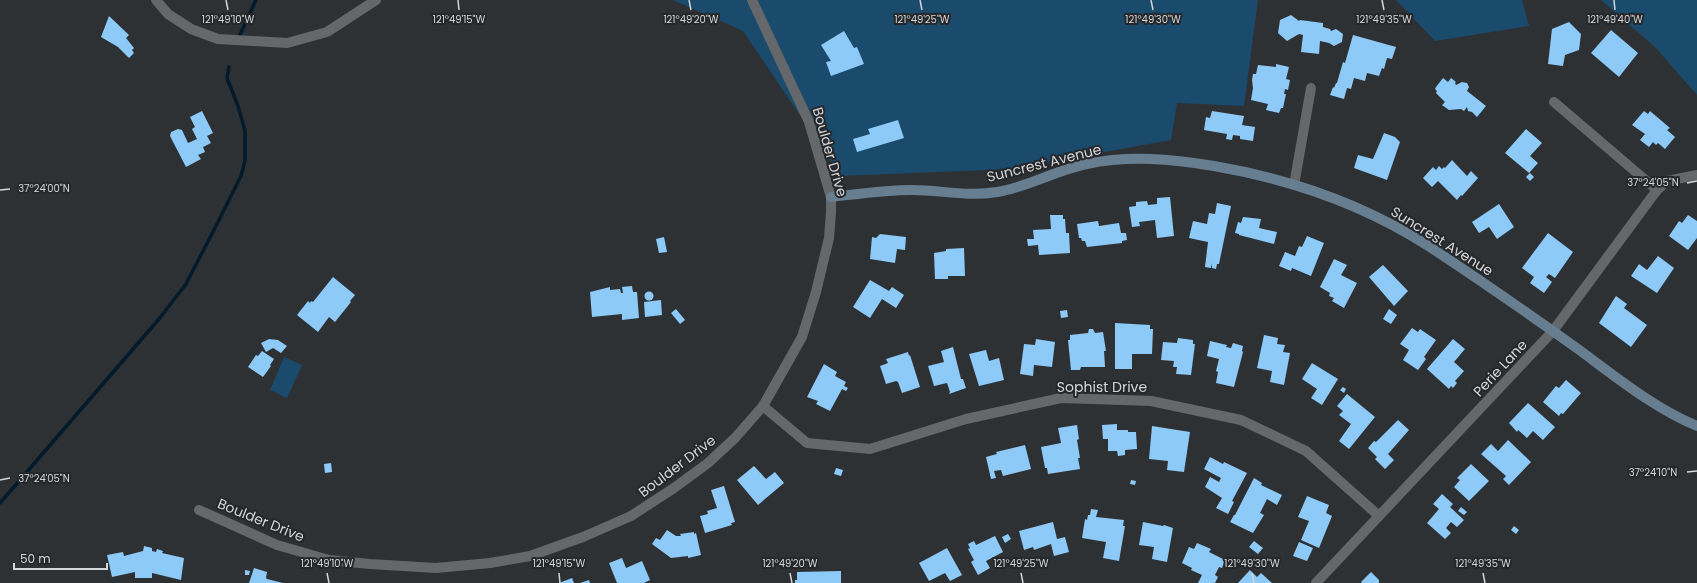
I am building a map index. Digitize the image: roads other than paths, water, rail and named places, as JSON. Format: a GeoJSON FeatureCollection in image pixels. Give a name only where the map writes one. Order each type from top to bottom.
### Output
{"type":"FeatureCollection","features":[{"type":"Feature","properties":{"kind":"street"},"geometry":{"type":"LineString","coordinates":[[156,0],[168,14],[191,29],[218,39],[287,43],[327,32],[376,0]]}},
{"type":"Feature","properties":{"kind":"street","name":"Boulder Drive"},"geometry":{"type":"LineString","coordinates":[[199,510],[277,545],[329,560],[436,568],[498,562],[530,556],[583,537],[631,516],[674,488],[708,463],[735,438],[763,406],[802,337],[816,292],[829,238],[831,197],[809,122],[752,0]]}},
{"type":"Feature","properties":{"kind":"street"},"geometry":{"type":"LineString","coordinates":[[1294,185],[1311,88]]}},
{"type":"Feature","properties":{"kind":"street"},"geometry":{"type":"LineString","coordinates":[[1554,102],[1657,190]]}},
{"type":"Feature","properties":{"kind":"street","name":"Suncrest Avenue"},"geometry":{"type":"LineString","coordinates":[[831,197],[875,191],[913,190],[958,194],[996,192],[1028,184],[1057,172],[1087,164],[1122,159],[1153,159],[1193,163],[1247,172],[1294,185],[1341,201],[1382,219],[1428,246],[1553,331],[1640,394],[1682,420],[1697,426]]}},
{"type":"Feature","properties":{"kind":"street","name":"Perie Lane"},"geometry":{"type":"LineString","coordinates":[[1316,583],[1553,331],[1657,190],[1667,181],[1697,175]]}},
{"type":"Feature","properties":{"kind":"street","name":"Sophist Drive"},"geometry":{"type":"LineString","coordinates":[[763,406],[807,443],[870,449],[966,419],[1061,398],[1151,401],[1241,420],[1306,451],[1379,516]]}},
{"type":"Feature","properties":{"kind":"waterway"},"geometry":{"type":"LineString","coordinates":[[238,39],[256,0]]}},
{"type":"Feature","properties":{"kind":"waterway"},"geometry":{"type":"LineString","coordinates":[[0,503],[159,319],[186,284],[241,176],[245,161],[245,131],[238,106],[227,78],[229,67]]}}]}
